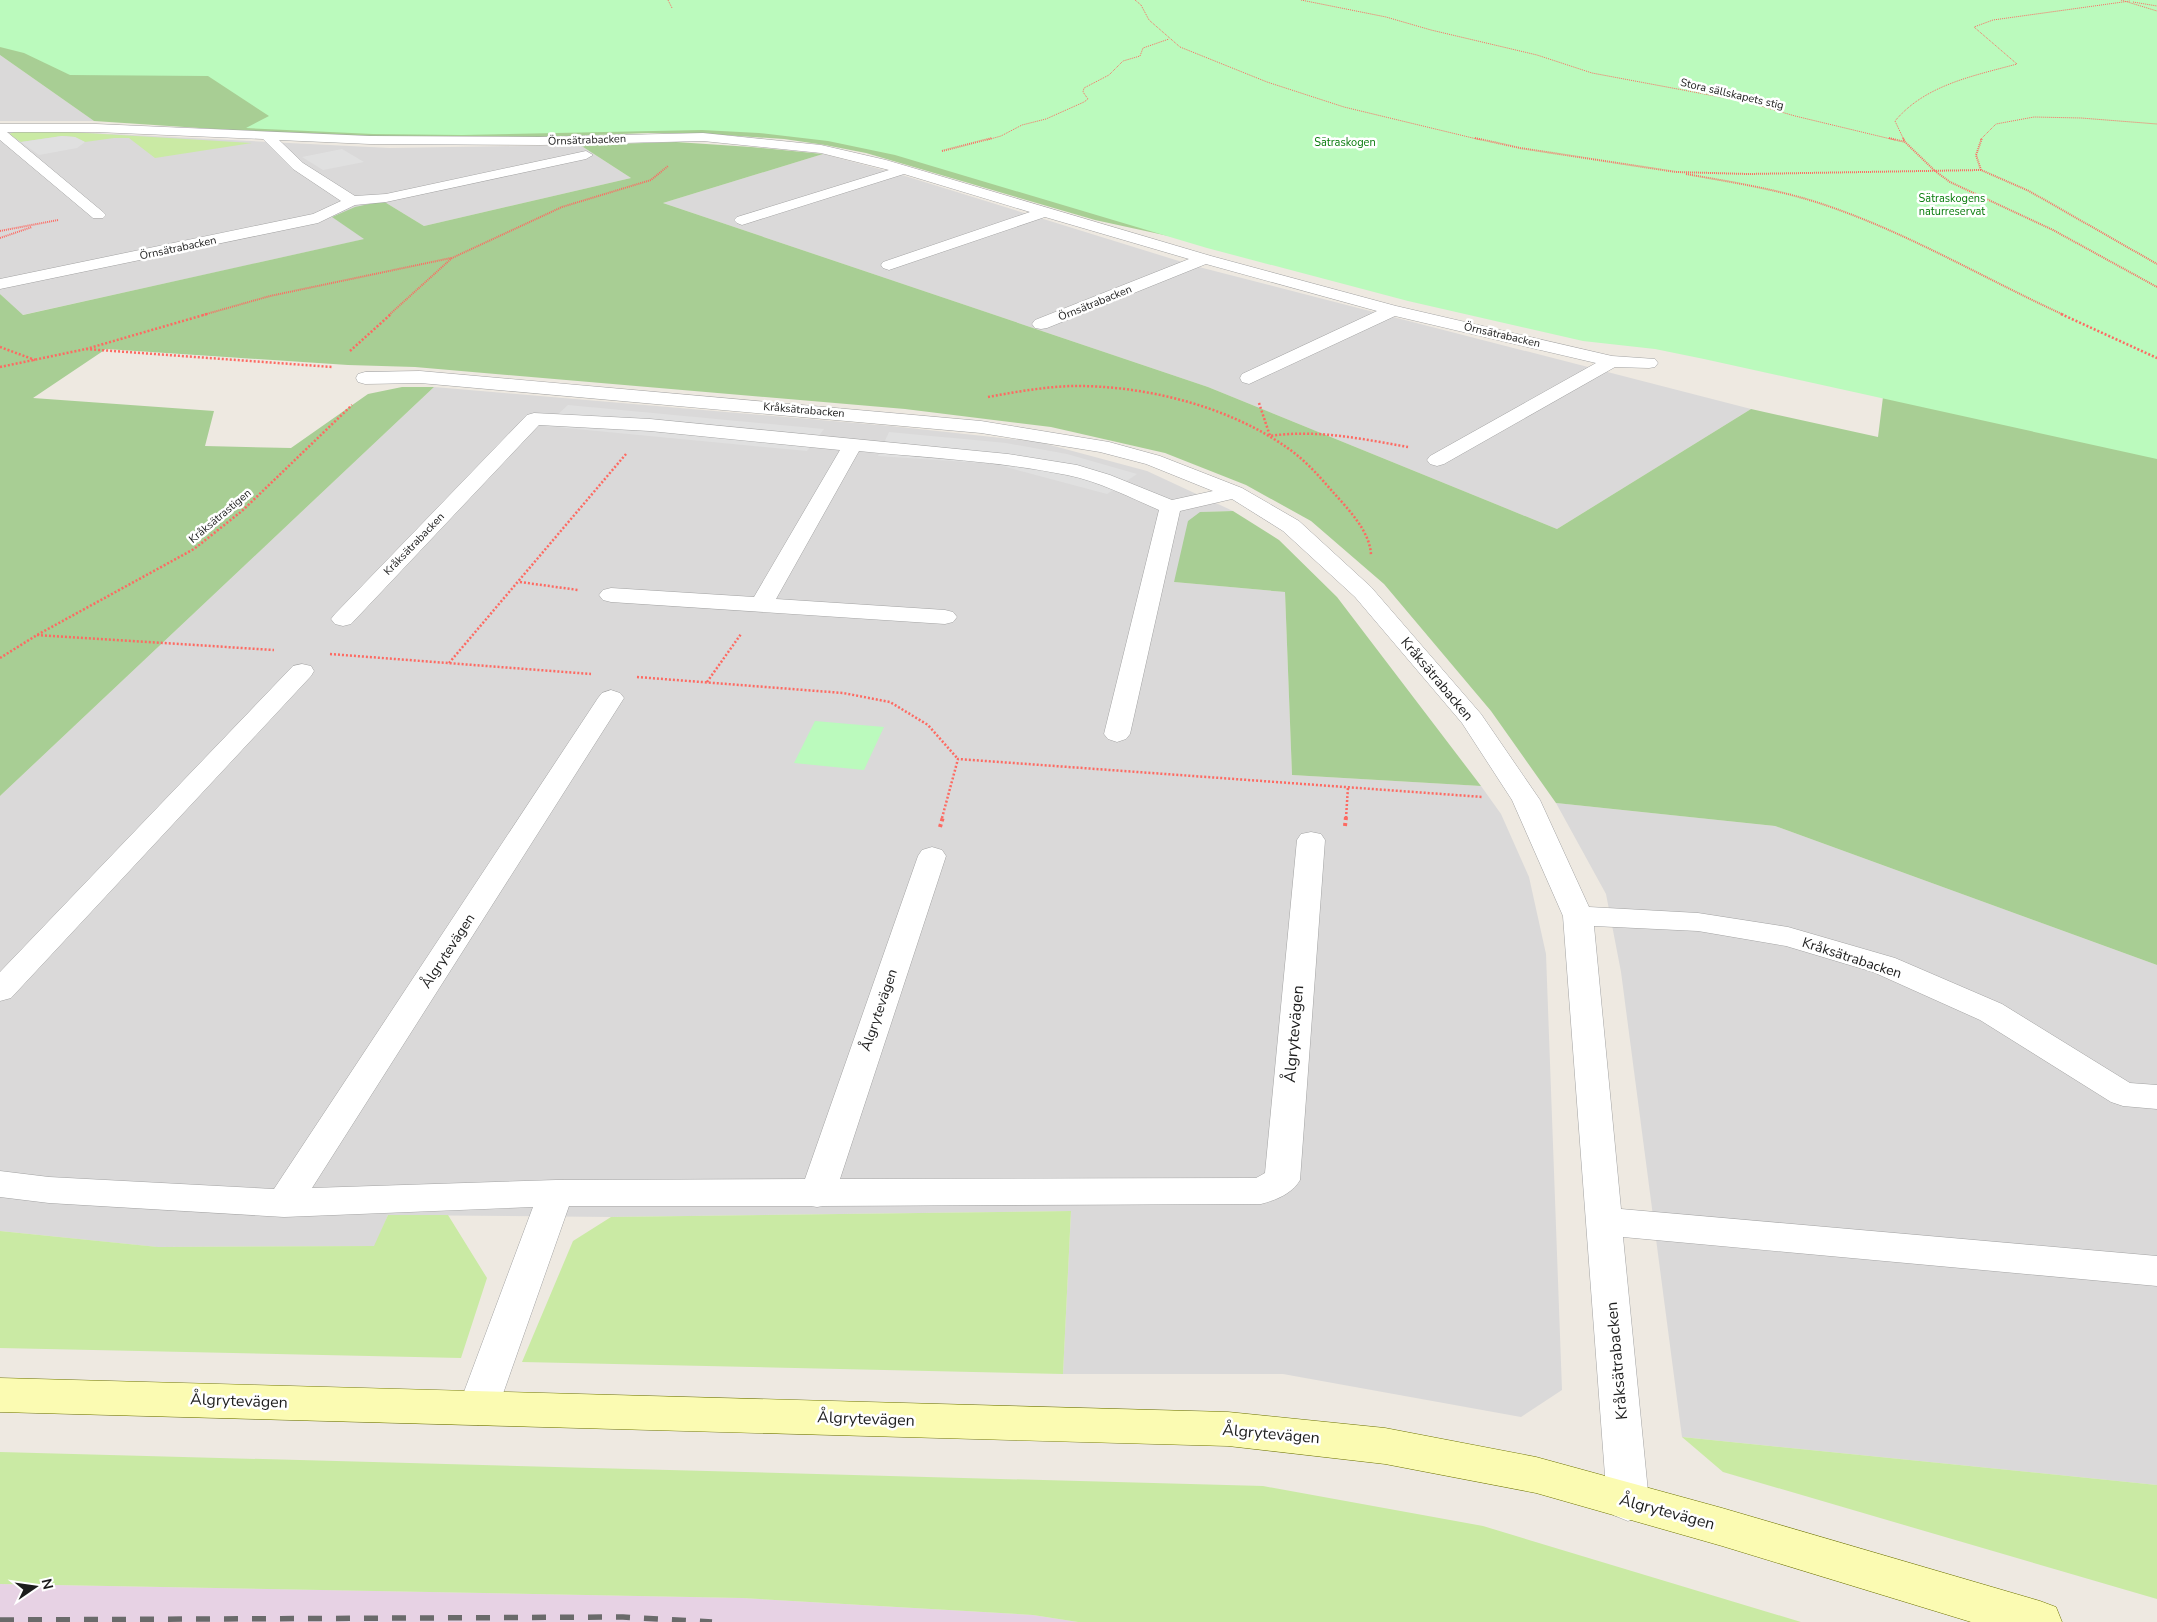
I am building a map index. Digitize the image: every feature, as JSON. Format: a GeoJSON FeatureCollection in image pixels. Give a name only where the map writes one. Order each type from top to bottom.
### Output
{"type":"FeatureCollection","features":[{"type":"Feature","properties":{"kind":"street","name":"Örnsätrabacken"},"geometry":{"type":"LineString","coordinates":[[0,128],[96,128],[268,137],[473,142],[703,137],[821,149],[903,170],[1205,259],[1393,310],[1612,360],[1650,363]]}},
{"type":"Feature","properties":{"kind":"street"},"geometry":{"type":"LineString","coordinates":[[0,133],[98,214]]}},
{"type":"Feature","properties":{"kind":"street"},"geometry":{"type":"LineString","coordinates":[[268,137],[298,166],[352,202]]}},
{"type":"Feature","properties":{"kind":"street","name":"Örnsätrabacken"},"geometry":{"type":"LineString","coordinates":[[0,284],[318,218],[352,202],[386,198],[586,156]]}},
{"type":"Feature","properties":{"kind":"street"},"geometry":{"type":"LineString","coordinates":[[742,220],[903,170]]}},
{"type":"Feature","properties":{"kind":"street"},"geometry":{"type":"LineString","coordinates":[[888,265],[1044,212]]}},
{"type":"Feature","properties":{"kind":"street","name":"Örnsätrabacken"},"geometry":{"type":"LineString","coordinates":[[1042,324],[1205,259]]}},
{"type":"Feature","properties":{"kind":"street"},"geometry":{"type":"LineString","coordinates":[[1249,378],[1393,310]]}},
{"type":"Feature","properties":{"kind":"street"},"geometry":{"type":"LineString","coordinates":[[1437,460],[1612,360]]}},
{"type":"Feature","properties":{"kind":"street","name":"Kråksätrabacken"},"geometry":{"type":"LineString","coordinates":[[365,378],[420,376],[981,427],[1102,446],[1152,460],[1235,492],[1291,526],[1363,592],[1472,719],[1526,800],[1578,916],[1628,1502]]}},
{"type":"Feature","properties":{"kind":"street","name":"Kråksätrabacken"},"geometry":{"type":"LineString","coordinates":[[344,619],[534,419],[650,425],[1008,460],[1070,469],[1103,479],[1170,507]]}},
{"type":"Feature","properties":{"kind":"street"},"geometry":{"type":"LineString","coordinates":[[761,605],[852,446]]}},
{"type":"Feature","properties":{"kind":"street"},"geometry":{"type":"LineString","coordinates":[[1117,734],[1170,507],[1235,492]]}},
{"type":"Feature","properties":{"kind":"street"},"geometry":{"type":"LineString","coordinates":[[611,595],[945,617]]}},
{"type":"Feature","properties":{"kind":"street"},"geometry":{"type":"LineString","coordinates":[[0,991],[302,671]]}},
{"type":"Feature","properties":{"kind":"street","name":"Ålgrytevägen"},"geometry":{"type":"LineString","coordinates":[[284,1203],[612,683]]}},
{"type":"Feature","properties":{"kind":"street","name":"Ålgrytevägen"},"geometry":{"type":"LineString","coordinates":[[0,1184],[49,1190],[284,1203],[556,1193],[817,1194],[1261,1191],[1282,1180],[1311,840]]}},
{"type":"Feature","properties":{"kind":"street","name":"Ålgrytevägen"},"geometry":{"type":"LineString","coordinates":[[817,1194],[932,856]]}},
{"type":"Feature","properties":{"kind":"street","name":"Kråksätrabacken"},"geometry":{"type":"LineString","coordinates":[[1578,916],[1698,922],[1788,938],[1884,965],[1991,1012],[2123,1094],[2157,1097]]}},
{"type":"Feature","properties":{"kind":"street"},"geometry":{"type":"LineString","coordinates":[[478,1408],[556,1193]]}},
{"type":"Feature","properties":{"kind":"street"},"geometry":{"type":"LineString","coordinates":[[1605,1221],[2157,1271]]}},
{"type":"Feature","properties":{"kind":"street","name":"Ålgrytevägen"},"geometry":{"type":"LineString","coordinates":[[0,1395],[1228,1429],[1384,1446],[1536,1475],[1722,1527],[2040,1622]]}},
{"type":"Feature","properties":{"kind":"path"},"geometry":{"type":"LineString","coordinates":[[668,0],[672,8]]}},
{"type":"Feature","properties":{"kind":"path"},"geometry":{"type":"LineString","coordinates":[[1135,0],[1142,4],[1149,20],[1180,47],[1216,63],[1344,107],[1520,148],[1754,186],[1819,203],[1874,223],[2033,301],[2157,358]]}},
{"type":"Feature","properties":{"kind":"path","name":"Stora sällskapets stig"},"geometry":{"type":"LineString","coordinates":[[1301,0],[1386,17],[1431,30],[1538,55],[1592,73],[1747,102],[1796,116],[1905,142]]}},
{"type":"Feature","properties":{"kind":"path"},"geometry":{"type":"LineString","coordinates":[[2120,0],[2157,6]]}},
{"type":"Feature","properties":{"kind":"path"},"geometry":{"type":"LineString","coordinates":[[2126,0],[2157,11]]}},
{"type":"Feature","properties":{"kind":"path"},"geometry":{"type":"LineString","coordinates":[[2130,2],[1993,20],[1974,27],[2018,64],[1943,86],[1922,97],[1899,115],[1895,121],[1905,142],[1936,172],[1950,182],[2053,230],[2157,287]]}},
{"type":"Feature","properties":{"kind":"path"},"geometry":{"type":"LineString","coordinates":[[942,151],[1001,136],[1022,125],[1046,119],[1084,102],[1088,98],[1083,92],[1084,88],[1109,75],[1123,61],[1140,56],[1143,48],[1169,39]]}},
{"type":"Feature","properties":{"kind":"path"},"geometry":{"type":"LineString","coordinates":[[1981,170],[1976,155],[1980,140],[1996,124],[2034,117],[2081,118],[2157,124]]}},
{"type":"Feature","properties":{"kind":"path"},"geometry":{"type":"LineString","coordinates":[[0,368],[86,349],[270,296],[452,258],[562,206],[650,180],[703,137]]}},
{"type":"Feature","properties":{"kind":"path"},"geometry":{"type":"LineString","coordinates":[[1676,172],[1748,174],[1981,170],[2029,191],[2157,264]]}},
{"type":"Feature","properties":{"kind":"path"},"geometry":{"type":"LineString","coordinates":[[0,231],[98,214]]}},
{"type":"Feature","properties":{"kind":"path"},"geometry":{"type":"LineString","coordinates":[[0,238],[44,222]]}},
{"type":"Feature","properties":{"kind":"path"},"geometry":{"type":"LineString","coordinates":[[332,367],[452,258]]}},
{"type":"Feature","properties":{"kind":"path"},"geometry":{"type":"LineString","coordinates":[[0,347],[36,360]]}},
{"type":"Feature","properties":{"kind":"path"},"geometry":{"type":"LineString","coordinates":[[86,349],[332,367],[365,378]]}},
{"type":"Feature","properties":{"kind":"path","name":"Kråksätrastigen"},"geometry":{"type":"LineString","coordinates":[[0,658],[37,635],[201,544],[242,511],[330,428],[359,398],[365,378]]}},
{"type":"Feature","properties":{"kind":"path"},"geometry":{"type":"LineString","coordinates":[[448,663],[520,582],[650,425]]}},
{"type":"Feature","properties":{"kind":"path"},"geometry":{"type":"LineString","coordinates":[[1270,436],[1278,434],[1308,434],[1378,442],[1410,447],[1437,460]]}},
{"type":"Feature","properties":{"kind":"path"},"geometry":{"type":"LineString","coordinates":[[520,582],[611,595]]}},
{"type":"Feature","properties":{"kind":"path"},"geometry":{"type":"LineString","coordinates":[[707,682],[761,605]]}},
{"type":"Feature","properties":{"kind":"path"},"geometry":{"type":"LineString","coordinates":[[37,635],[276,650]]}},
{"type":"Feature","properties":{"kind":"path"},"geometry":{"type":"LineString","coordinates":[[324,654],[448,663],[612,683],[707,682],[843,693],[890,702],[928,725],[958,759],[1526,800]]}},
{"type":"Feature","properties":{"kind":"path"},"geometry":{"type":"LineString","coordinates":[[932,856],[958,759]]}},
{"type":"Feature","properties":{"kind":"shaded area"},"geometry":{"type":"Polygon","coordinates":[[[0,55],[94,121],[0,121],[0,55]]]}},
{"type":"Feature","properties":{"kind":"shaded area"},"geometry":{"type":"Polygon","coordinates":[[[53,131],[390,148],[580,145],[631,178],[424,226],[383,201],[365,239],[22,315],[0,294],[0,132],[53,131]]]}},
{"type":"Feature","properties":{"kind":"shaded area"},"geometry":{"type":"Polygon","coordinates":[[[62,136],[75,137],[85,142],[77,148],[39,155],[21,142],[62,136]]]}},
{"type":"Feature","properties":{"kind":"shaded area"},"geometry":{"type":"Polygon","coordinates":[[[342,149],[364,162],[323,170],[302,157],[342,149]]]}},
{"type":"Feature","properties":{"kind":"shaded area"},"geometry":{"type":"Polygon","coordinates":[[[823,154],[902,175],[1195,266],[1751,409],[1557,529],[1208,387],[663,203],[823,154]]]}},
{"type":"Feature","properties":{"kind":"shaded area"},"geometry":{"type":"Polygon","coordinates":[[[434,387],[891,426],[1039,442],[1147,471],[1233,511],[1200,512],[1174,582],[1285,592],[1292,775],[1481,786],[1501,814],[1529,877],[1546,954],[1562,1390],[1521,1417],[1283,1374],[1063,1374],[1071,1211],[611,1217],[388,1215],[375,1246],[157,1247],[0,1231],[0,796],[434,387]]]}},
{"type":"Feature","properties":{"kind":"shaded area"},"geometry":{"type":"Polygon","coordinates":[[[568,405],[824,429],[807,451],[545,426],[568,405]]]}},
{"type":"Feature","properties":{"kind":"shaded area"},"geometry":{"type":"Polygon","coordinates":[[[889,432],[1006,443],[1067,454],[1137,474],[1107,494],[995,464],[878,456],[889,432]]]}},
{"type":"Feature","properties":{"kind":"shaded area"},"geometry":{"type":"Polygon","coordinates":[[[1556,803],[1775,826],[2157,965],[2157,1485],[1682,1437],[1621,972],[1606,894],[1556,803]]]}},
{"type":"Feature","properties":{"kind":"shaded area"},"geometry":{"type":"Polygon","coordinates":[[[0,1584],[742,1598],[1033,1615],[1078,1622],[0,1622],[0,1584]]]}},
{"type":"Feature","properties":{"kind":"green space"},"geometry":{"type":"Polygon","coordinates":[[[0,0],[2157,300],[2157,965],[1775,826],[1556,803],[1491,711],[1384,584],[1311,521],[1246,485],[1165,453],[1051,427],[905,409],[415,367],[348,365],[106,349],[33,398],[214,411],[205,446],[291,448],[368,394],[402,387],[434,387],[0,796],[0,294],[23,315],[364,239],[332,217],[355,207],[383,201],[424,226],[631,178],[580,145],[676,142],[823,154],[663,203],[1208,387],[1557,529],[1751,409],[1878,437],[1885,381],[1605,331],[1095,220],[866,153],[784,139],[709,134],[648,133],[543,137],[433,138],[306,135],[94,121],[0,55],[0,0]]]}},
{"type":"Feature","properties":{"kind":"green space","name":"Sätraskogens naturreservat"},"geometry":{"type":"Polygon","coordinates":[[[0,0],[2157,0],[2157,459],[1704,359],[1655,349],[1583,341],[1408,301],[1207,248],[895,155],[828,141],[759,133],[702,130],[462,135],[373,134],[246,128],[269,116],[208,76],[70,75],[24,53],[0,47],[0,0]]]}},
{"type":"Feature","properties":{"kind":"green space"},"geometry":{"type":"Polygon","coordinates":[[[53,131],[252,143],[155,158],[129,138],[85,142],[75,137],[62,136],[21,142],[9,134],[14,132],[53,131]]]}},
{"type":"Feature","properties":{"kind":"green space"},"geometry":{"type":"Polygon","coordinates":[[[1233,511],[1279,540],[1337,597],[1481,786],[1292,775],[1285,592],[1174,582],[1188,521],[1200,512],[1233,511]]]}},
{"type":"Feature","properties":{"kind":"green space"},"geometry":{"type":"Polygon","coordinates":[[[815,721],[884,727],[864,770],[794,763],[815,721]]]}},
{"type":"Feature","properties":{"kind":"green space"},"geometry":{"type":"Polygon","coordinates":[[[1071,1211],[1063,1374],[522,1362],[573,1241],[611,1217],[1071,1211]]]}},
{"type":"Feature","properties":{"kind":"green space"},"geometry":{"type":"Polygon","coordinates":[[[388,1215],[448,1215],[487,1278],[461,1358],[0,1348],[0,1231],[158,1247],[374,1246],[388,1215]]]}},
{"type":"Feature","properties":{"kind":"green space"},"geometry":{"type":"Polygon","coordinates":[[[1682,1437],[2157,1485],[2157,1599],[1723,1472],[1682,1437]]]}},
{"type":"Feature","properties":{"kind":"green space"},"geometry":{"type":"Polygon","coordinates":[[[0,1452],[1263,1486],[1483,1526],[1801,1622],[1078,1622],[1033,1615],[742,1598],[0,1584],[0,1452]]]}},
{"type":"Feature","properties":{"kind":"railway"},"geometry":{"type":"LineString","coordinates":[[0,1620],[623,1617],[712,1622]]}},
{"type":"Feature","properties":{"kind":"park label","name":"Sätraskogen"},"geometry":{"type":"Point","coordinates":[1345,142]}}]}
